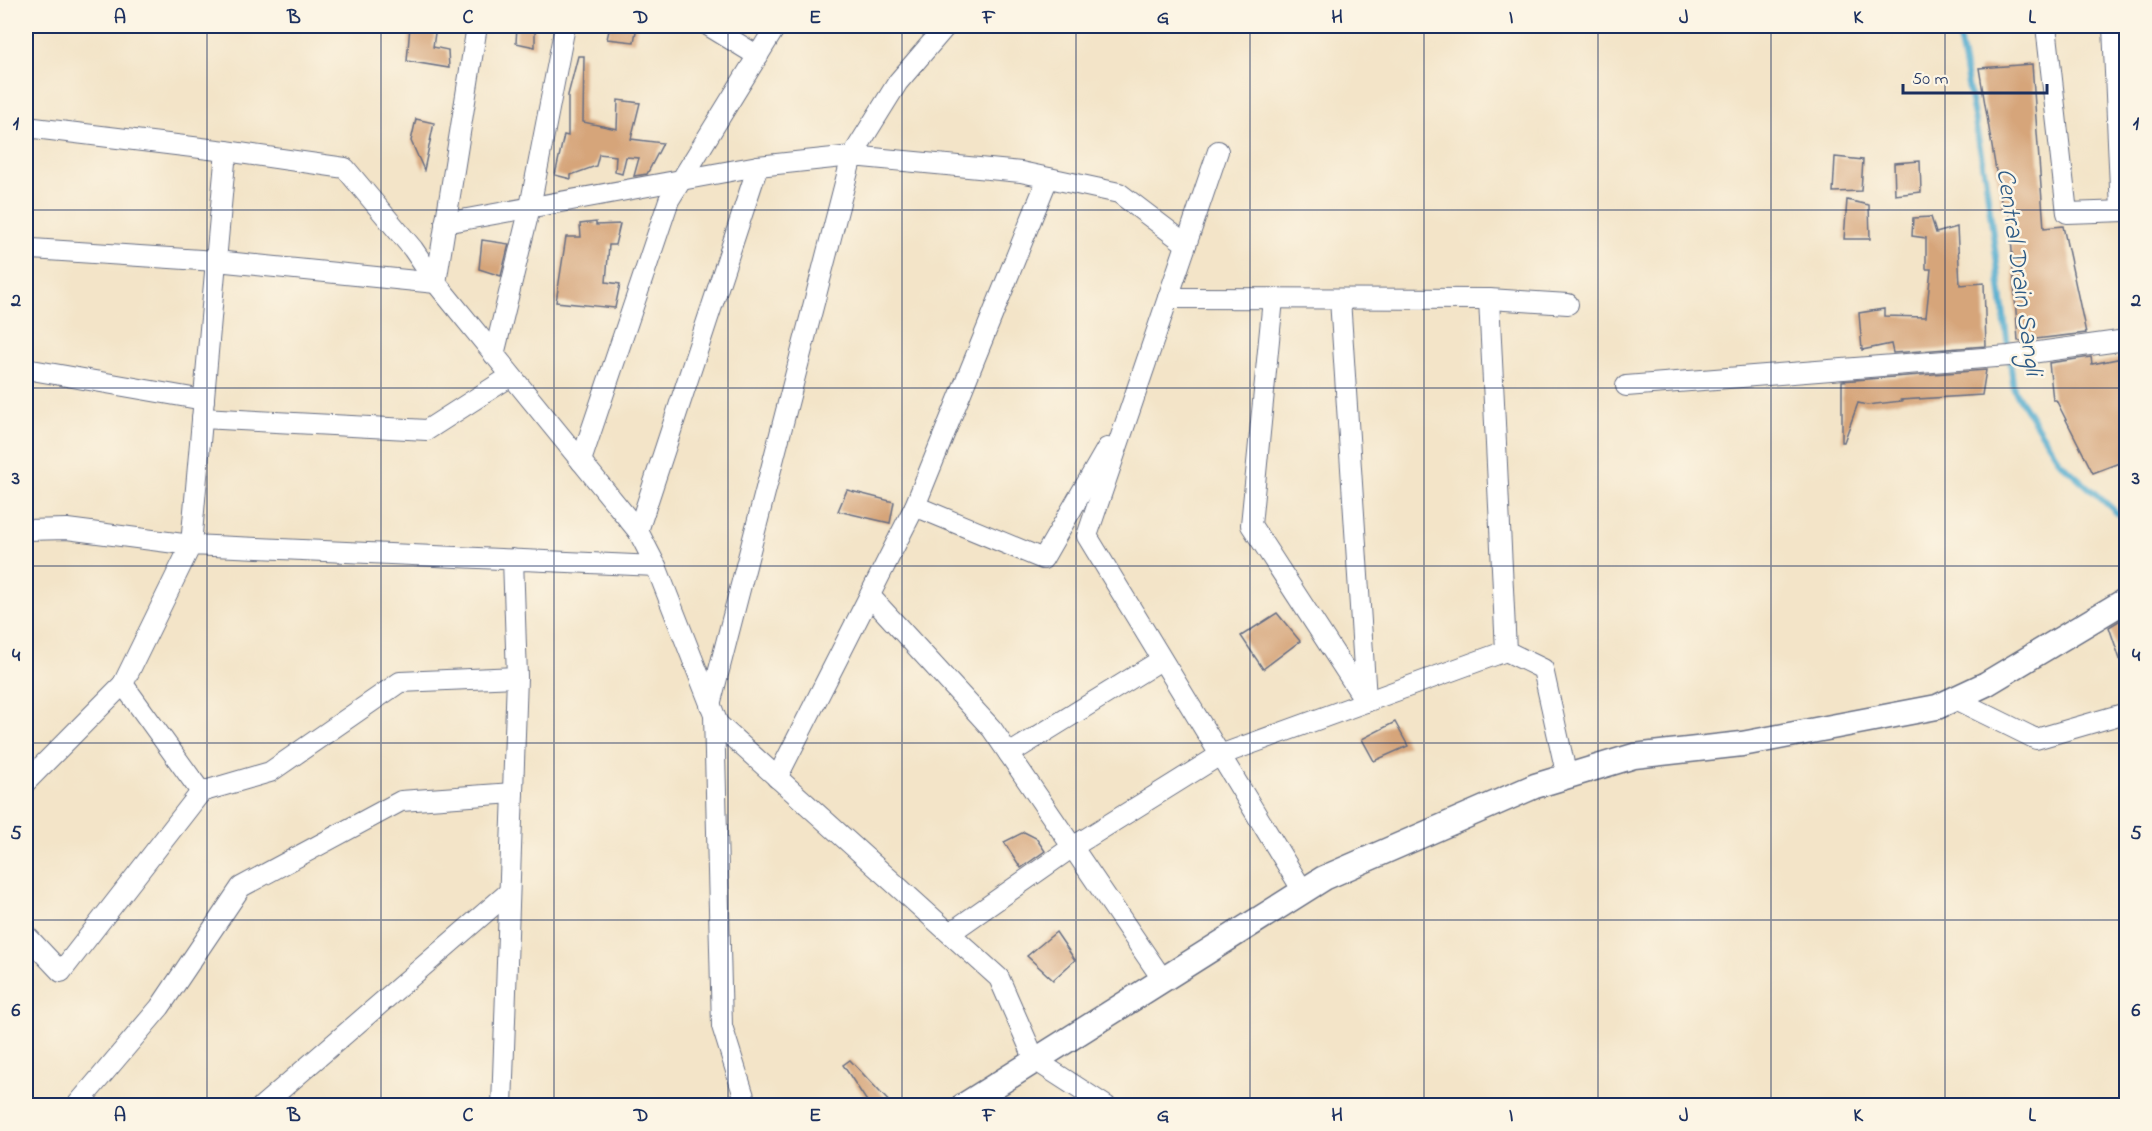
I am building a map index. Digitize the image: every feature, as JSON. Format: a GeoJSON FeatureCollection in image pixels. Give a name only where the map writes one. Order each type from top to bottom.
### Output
{"type":"FeatureCollection","features":[{"type":"Feature","properties":{"kind":"main road"},"geometry":{"type":"LineString","coordinates":[[963,1106],[1324,878],[1514,795],[1535,786],[1634,756],[1742,744],[1937,707],[1986,684],[2127,600]]}},
{"type":"Feature","properties":{"kind":"street"},"geometry":{"type":"LineString","coordinates":[[436,283],[477,26]]}},
{"type":"Feature","properties":{"kind":"street"},"geometry":{"type":"LineString","coordinates":[[494,355],[530,207],[565,26]]}},
{"type":"Feature","properties":{"kind":"street"},"geometry":{"type":"LineString","coordinates":[[709,26],[758,56]]}},
{"type":"Feature","properties":{"kind":"street"},"geometry":{"type":"LineString","coordinates":[[581,461],[669,200],[776,26]]}},
{"type":"Feature","properties":{"kind":"street"},"geometry":{"type":"LineString","coordinates":[[747,1106],[722,1026],[712,710],[852,156],[898,82],[946,26]]}},
{"type":"Feature","properties":{"kind":"street"},"geometry":{"type":"LineString","coordinates":[[2046,26],[2067,213],[2124,211],[2113,26]]}},
{"type":"Feature","properties":{"kind":"street"},"geometry":{"type":"LineString","coordinates":[[26,127],[345,168],[413,249],[436,283],[638,531],[656,566],[718,724],[999,978],[1035,1060],[1106,1106]]}},
{"type":"Feature","properties":{"kind":"street"},"geometry":{"type":"LineString","coordinates":[[26,782],[123,684],[191,545],[225,151]]}},
{"type":"Feature","properties":{"kind":"street"},"geometry":{"type":"LineString","coordinates":[[1218,151],[1087,536],[1303,891]]}},
{"type":"Feature","properties":{"kind":"street"},"geometry":{"type":"LineString","coordinates":[[446,223],[758,166],[852,156],[1021,172],[1119,193],[1186,244]]}},
{"type":"Feature","properties":{"kind":"street"},"geometry":{"type":"LineString","coordinates":[[638,531],[758,166]]}},
{"type":"Feature","properties":{"kind":"street"},"geometry":{"type":"LineString","coordinates":[[777,778],[915,506],[1048,178]]}},
{"type":"Feature","properties":{"kind":"street"},"geometry":{"type":"LineString","coordinates":[[32,249],[216,261],[436,283]]}},
{"type":"Feature","properties":{"kind":"street"},"geometry":{"type":"LineString","coordinates":[[1168,298],[1489,299],[1568,304]]}},
{"type":"Feature","properties":{"kind":"street"},"geometry":{"type":"LineString","coordinates":[[1340,298],[1366,702]]}},
{"type":"Feature","properties":{"kind":"street"},"geometry":{"type":"LineString","coordinates":[[1273,299],[1251,525],[1366,702]]}},
{"type":"Feature","properties":{"kind":"street"},"geometry":{"type":"LineString","coordinates":[[1489,299],[1506,651]]}},
{"type":"Feature","properties":{"kind":"street"},"geometry":{"type":"LineString","coordinates":[[1626,386],[2009,356],[2127,340]]}},
{"type":"Feature","properties":{"kind":"street"},"geometry":{"type":"LineString","coordinates":[[26,369],[203,409],[427,430],[511,376]]}},
{"type":"Feature","properties":{"kind":"street"},"geometry":{"type":"LineString","coordinates":[[915,506],[1043,559],[1130,408]]}},
{"type":"Feature","properties":{"kind":"street"},"geometry":{"type":"LineString","coordinates":[[26,530],[67,529],[191,545],[656,566]]}},
{"type":"Feature","properties":{"kind":"street"},"geometry":{"type":"LineString","coordinates":[[502,1106],[516,677],[513,559]]}},
{"type":"Feature","properties":{"kind":"street"},"geometry":{"type":"LineString","coordinates":[[870,596],[992,729],[1163,980]]}},
{"type":"Feature","properties":{"kind":"street"},"geometry":{"type":"LineString","coordinates":[[950,933],[1072,847],[1220,755],[1506,651],[1543,669],[1567,777]]}},
{"type":"Feature","properties":{"kind":"street"},"geometry":{"type":"LineString","coordinates":[[1009,754],[1161,660]]}},
{"type":"Feature","properties":{"kind":"street"},"geometry":{"type":"LineString","coordinates":[[26,935],[61,972],[201,792],[270,772],[400,682],[516,677]]}},
{"type":"Feature","properties":{"kind":"street"},"geometry":{"type":"LineString","coordinates":[[123,684],[201,792]]}},
{"type":"Feature","properties":{"kind":"street"},"geometry":{"type":"LineString","coordinates":[[1954,699],[2036,739],[2127,713]]}},
{"type":"Feature","properties":{"kind":"street"},"geometry":{"type":"LineString","coordinates":[[76,1106],[160,1006],[241,887],[401,801],[513,793]]}},
{"type":"Feature","properties":{"kind":"street"},"geometry":{"type":"LineString","coordinates":[[262,1106],[509,892]]}},
{"type":"Feature","properties":{"kind":"building"},"geometry":{"type":"Polygon","coordinates":[[[410,26],[436,26],[433,47],[448,50],[449,68],[407,61],[410,26]]]}},
{"type":"Feature","properties":{"kind":"building"},"geometry":{"type":"Polygon","coordinates":[[[517,26],[535,26],[535,47],[516,43],[517,26]]]}},
{"type":"Feature","properties":{"kind":"building"},"geometry":{"type":"Polygon","coordinates":[[[610,26],[637,26],[634,42],[607,39],[610,26]]]}},
{"type":"Feature","properties":{"kind":"building"},"geometry":{"type":"Polygon","coordinates":[[[578,56],[584,56],[583,122],[617,129],[618,100],[640,103],[631,139],[663,143],[647,174],[634,176],[639,158],[626,157],[622,174],[615,172],[616,156],[599,154],[596,166],[571,175],[571,179],[555,175],[564,135],[568,136],[568,95],[578,56]]]}},
{"type":"Feature","properties":{"kind":"building"},"geometry":{"type":"Polygon","coordinates":[[[2032,64],[2044,228],[2063,226],[2086,333],[2018,341],[2009,207],[2002,207],[1979,68],[2032,64]]]}},
{"type":"Feature","properties":{"kind":"building"},"geometry":{"type":"Polygon","coordinates":[[[416,119],[434,123],[424,170],[411,141],[416,119]]]}},
{"type":"Feature","properties":{"kind":"building"},"geometry":{"type":"Polygon","coordinates":[[[1835,157],[1863,160],[1861,191],[1833,192],[1835,157]]]}},
{"type":"Feature","properties":{"kind":"building"},"geometry":{"type":"Polygon","coordinates":[[[1920,161],[1921,192],[1895,195],[1894,163],[1920,161]]]}},
{"type":"Feature","properties":{"kind":"building"},"geometry":{"type":"Polygon","coordinates":[[[1847,200],[1869,205],[1870,239],[1844,239],[1847,200]]]}},
{"type":"Feature","properties":{"kind":"building"},"geometry":{"type":"Polygon","coordinates":[[[1931,217],[1936,233],[1957,227],[1960,285],[1984,283],[1986,346],[1893,353],[1891,344],[1862,350],[1859,313],[1884,309],[1884,316],[1926,317],[1931,269],[1926,269],[1926,238],[1912,236],[1913,218],[1931,217]]]}},
{"type":"Feature","properties":{"kind":"building"},"geometry":{"type":"Polygon","coordinates":[[[596,222],[596,225],[620,224],[615,245],[609,245],[606,282],[620,284],[615,308],[556,302],[566,237],[581,237],[580,224],[596,222]]]}},
{"type":"Feature","properties":{"kind":"building"},"geometry":{"type":"Polygon","coordinates":[[[482,240],[509,244],[501,276],[479,269],[482,240]]]}},
{"type":"Feature","properties":{"kind":"building"},"geometry":{"type":"Polygon","coordinates":[[[2091,357],[2092,364],[2127,357],[2127,460],[2093,473],[2056,400],[2053,400],[2049,363],[2091,357]]]}},
{"type":"Feature","properties":{"kind":"building"},"geometry":{"type":"Polygon","coordinates":[[[1986,370],[1982,395],[1901,400],[1867,405],[1858,403],[1844,442],[1842,442],[1842,381],[1986,370]]]}},
{"type":"Feature","properties":{"kind":"building"},"geometry":{"type":"Polygon","coordinates":[[[847,490],[894,502],[890,523],[838,511],[847,490]]]}},
{"type":"Feature","properties":{"kind":"building"},"geometry":{"type":"Polygon","coordinates":[[[1277,613],[1300,641],[1263,669],[1241,636],[1277,613]]]}},
{"type":"Feature","properties":{"kind":"building"},"geometry":{"type":"Polygon","coordinates":[[[2127,616],[2127,671],[2124,671],[2109,627],[2127,616]]]}},
{"type":"Feature","properties":{"kind":"building"},"geometry":{"type":"Polygon","coordinates":[[[1395,722],[1408,746],[1374,761],[1362,739],[1395,722]]]}},
{"type":"Feature","properties":{"kind":"building"},"geometry":{"type":"Polygon","coordinates":[[[1024,832],[1036,838],[1045,851],[1021,868],[1004,842],[1024,832]]]}},
{"type":"Feature","properties":{"kind":"building"},"geometry":{"type":"Polygon","coordinates":[[[1056,932],[1075,960],[1053,980],[1027,956],[1056,932]]]}},
{"type":"Feature","properties":{"kind":"building"},"geometry":{"type":"Polygon","coordinates":[[[850,1060],[893,1106],[870,1106],[843,1065],[850,1060]]]}},
{"type":"Feature","properties":{"kind":"waterway","name":"Central Drain Sangli"},"geometry":{"type":"LineString","coordinates":[[1957,26],[1985,175],[2014,390],[2060,462],[2117,513],[2126,518]]}}]}
